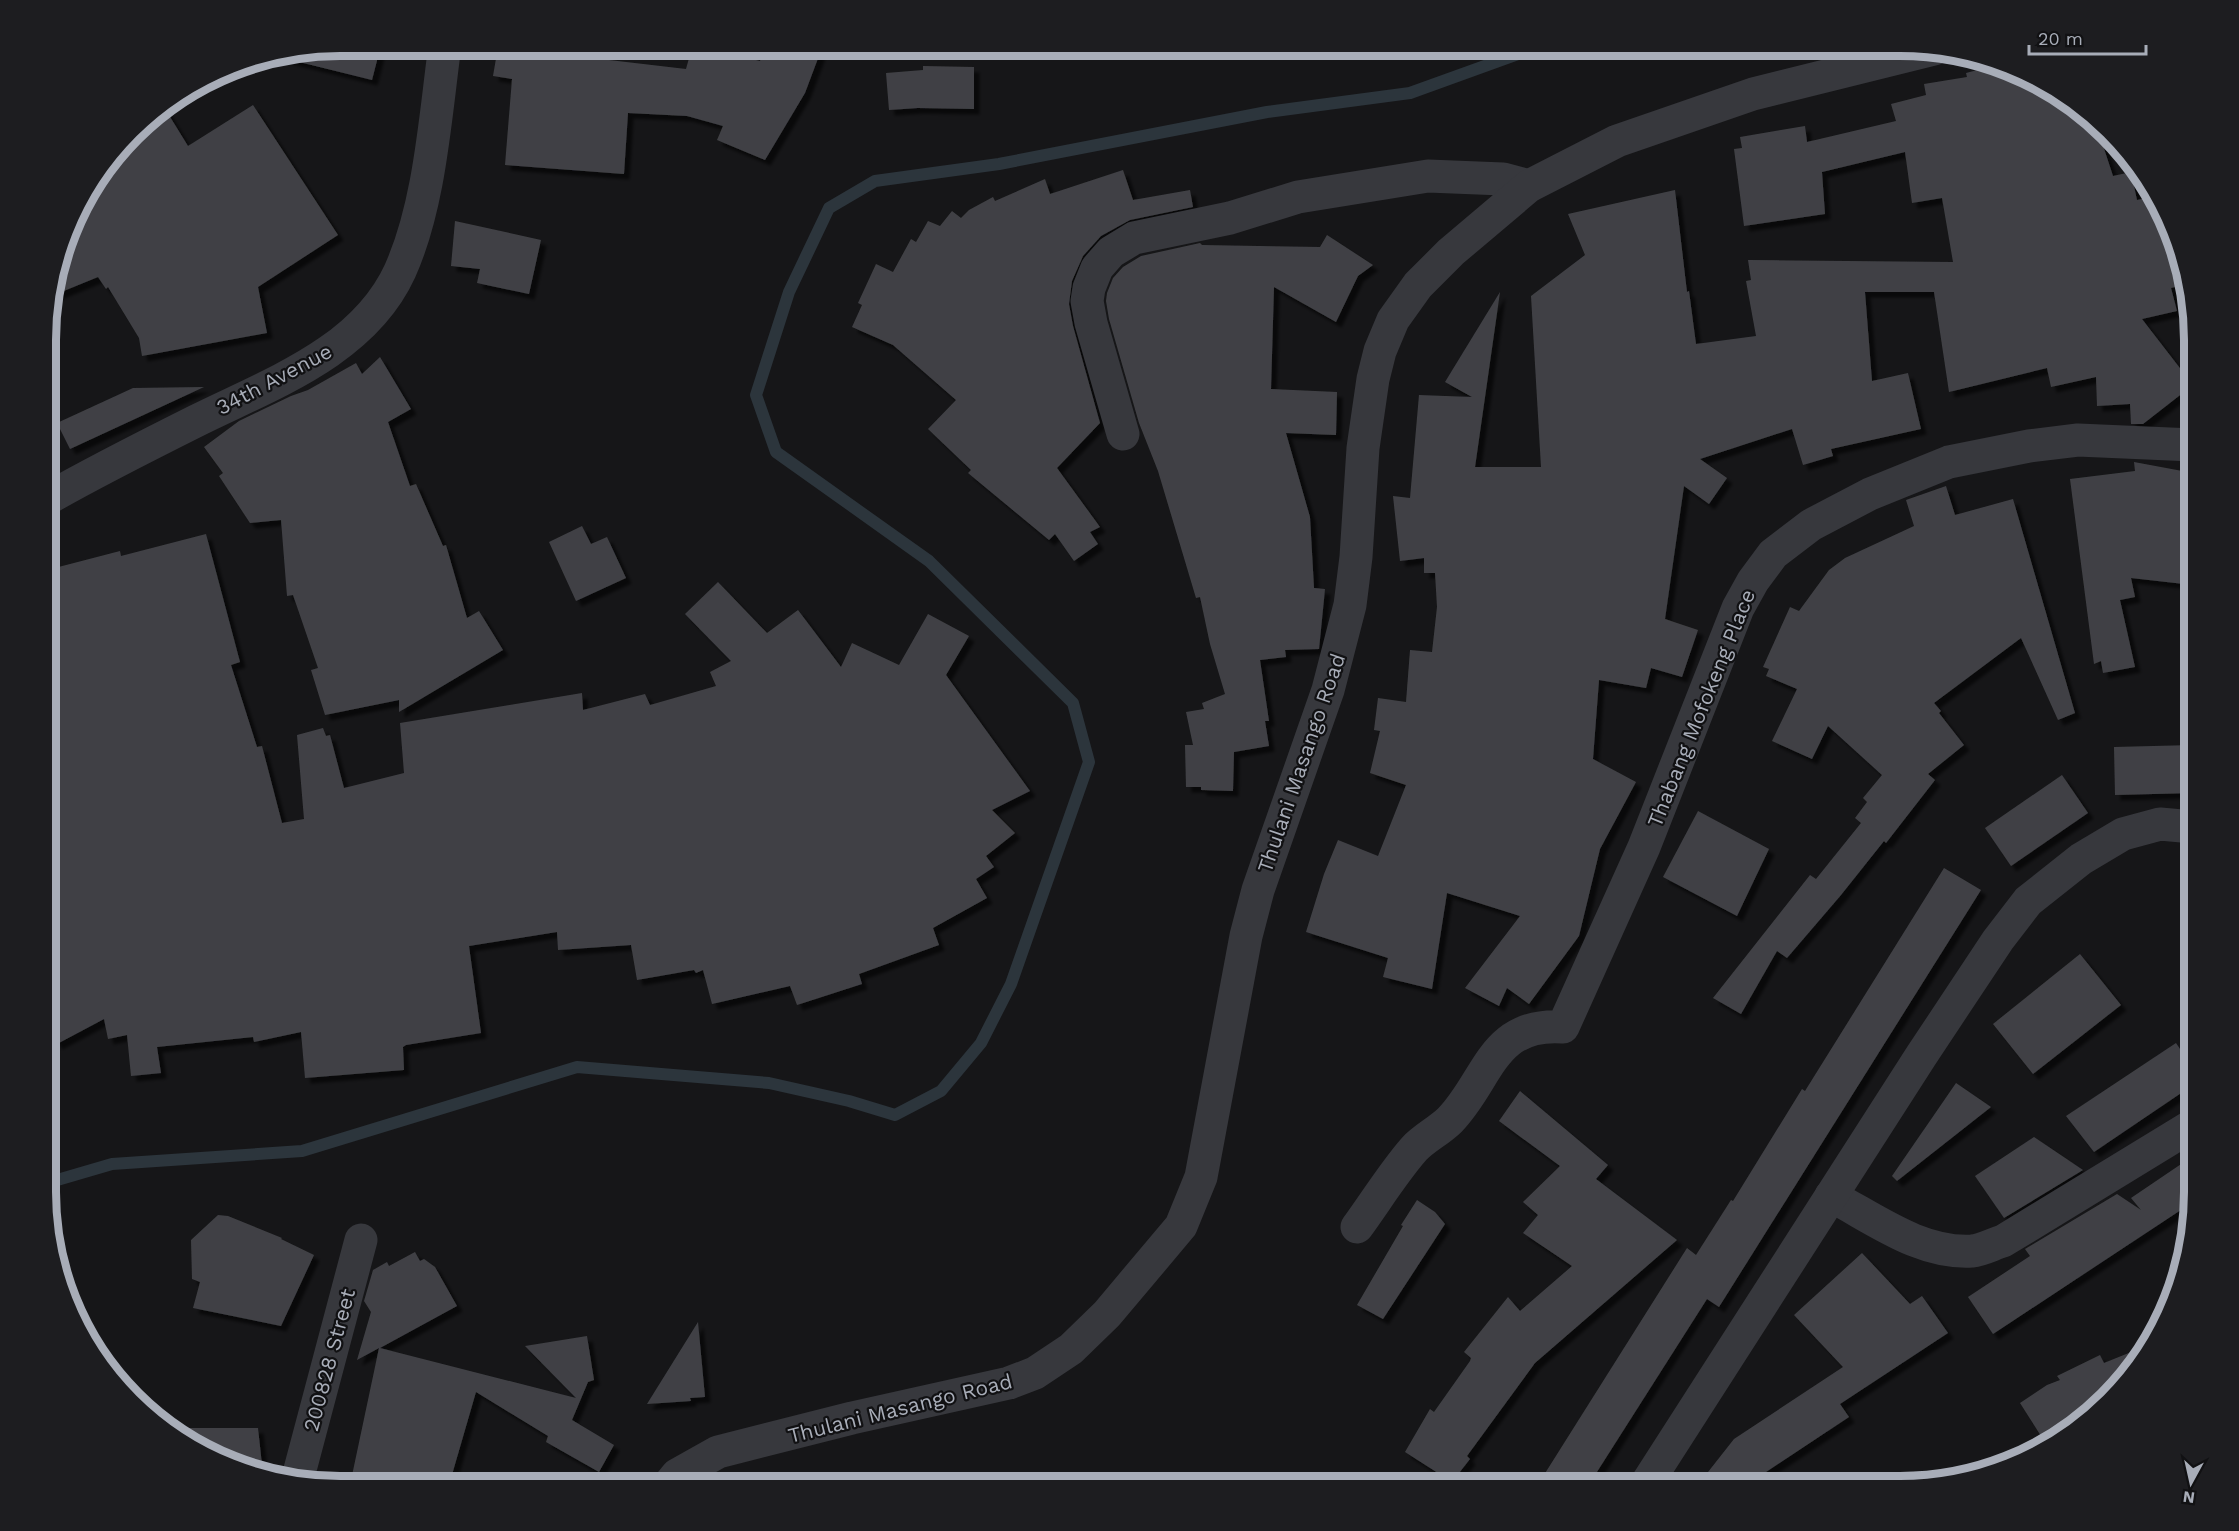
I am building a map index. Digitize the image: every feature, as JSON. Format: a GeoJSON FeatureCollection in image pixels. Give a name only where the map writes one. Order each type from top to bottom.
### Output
{"type":"FeatureCollection","features":[{"type":"Feature","properties":{"kind":"street","name":"34th Avenue"},"geometry":{"type":"LineString","coordinates":[[56,494],[104,467],[324,356],[367,320],[399,272],[410,244],[420,209],[443,56]]}},
{"type":"Feature","properties":{"kind":"street","name":"Thulani Masango Road"},"geometry":{"type":"LineString","coordinates":[[676,1476],[718,1452],[852,1418],[1009,1383],[1035,1373],[1071,1349],[1107,1314],[1180,1226],[1201,1178],[1246,936],[1258,890],[1328,690],[1350,605],[1356,557],[1366,416],[1372,379],[1380,351],[1393,320],[1418,285],[1451,252],[1529,186],[1617,141],[1753,94],[1906,56]]}},
{"type":"Feature","properties":{"kind":"street"},"geometry":{"type":"LineString","coordinates":[[1123,434],[1091,323],[1087,301],[1096,268],[1111,252],[1134,238],[1230,218],[1298,197],[1428,176],[1503,179],[1529,186]]}},
{"type":"Feature","properties":{"kind":"street","name":"Thabang Mofokeng Place"},"geometry":{"type":"LineString","coordinates":[[1357,1227],[1416,1147],[1451,1119],[1489,1061],[1506,1043],[1522,1032],[1543,1026],[1563,1027],[1644,847],[1738,608],[1753,581],[1773,554],[1811,525],[1870,494],[1949,462],[2029,446],[2078,440],[2184,445]]}},
{"type":"Feature","properties":{"kind":"street"},"geometry":{"type":"LineString","coordinates":[[1651,1476],[1934,1036],[1998,940],[2028,901],[2081,859],[2123,834],[2160,824],[2184,826]]}},
{"type":"Feature","properties":{"kind":"street"},"geometry":{"type":"LineString","coordinates":[[1831,1196],[1922,1245],[1974,1251],[2003,1241],[2184,1130]]}},
{"type":"Feature","properties":{"kind":"street","name":"200828 Street"},"geometry":{"type":"LineString","coordinates":[[299,1473],[361,1240]]}},
{"type":"Feature","properties":{"kind":"building"},"geometry":{"type":"Polygon","coordinates":[[[321,56],[378,56],[372,80],[291,60],[321,56]]]}},
{"type":"Feature","properties":{"kind":"building"},"geometry":{"type":"Polygon","coordinates":[[[496,56],[575,56],[686,69],[690,56],[714,58],[714,56],[740,56],[760,61],[762,56],[819,56],[805,93],[765,160],[717,140],[723,126],[687,116],[628,113],[624,174],[505,165],[512,79],[493,76],[496,56]]]}},
{"type":"Feature","properties":{"kind":"building"},"geometry":{"type":"Polygon","coordinates":[[[923,66],[974,67],[974,109],[889,110],[886,73],[923,70],[923,66]]]}},
{"type":"Feature","properties":{"kind":"building"},"geometry":{"type":"Polygon","coordinates":[[[1983,68],[2008,77],[2057,103],[2101,140],[2113,176],[2129,172],[2132,176],[2137,200],[2145,198],[2162,231],[2178,286],[2171,288],[2177,311],[2142,319],[2184,373],[2184,392],[2143,424],[2131,424],[2130,404],[2097,406],[2096,377],[2051,387],[2047,368],[1949,392],[1934,292],[1865,292],[1872,381],[1908,373],[1921,429],[1831,449],[1833,456],[1803,465],[1792,429],[1700,459],[1727,478],[1709,504],[1684,486],[1665,619],[1698,630],[1682,677],[1651,668],[1646,688],[1599,680],[1593,759],[1636,782],[1600,849],[1579,936],[1529,1004],[1507,988],[1499,1006],[1465,988],[1520,916],[1447,893],[1432,989],[1383,977],[1388,958],[1306,932],[1324,874],[1338,840],[1378,856],[1406,785],[1370,773],[1380,731],[1374,730],[1378,698],[1406,702],[1410,650],[1432,652],[1437,607],[1435,573],[1424,573],[1424,558],[1400,561],[1393,496],[1410,498],[1419,395],[1472,397],[1445,382],[1500,292],[1475,467],[1541,467],[1531,296],[1585,255],[1568,214],[1675,190],[1687,292],[1689,291],[1696,344],[1756,336],[1746,281],[1751,280],[1748,260],[1953,262],[1942,198],[1912,203],[1905,152],[1822,172],[1825,214],[1744,226],[1734,149],[1742,148],[1740,137],[1805,126],[1807,142],[1896,121],[1891,104],[1926,95],[1924,84],[1967,77],[1966,73],[1983,68]]]}},
{"type":"Feature","properties":{"kind":"building"},"geometry":{"type":"Polygon","coordinates":[[[253,105],[338,235],[258,287],[267,333],[142,356],[139,338],[108,287],[106,289],[98,277],[60,293],[61,284],[71,248],[85,214],[103,182],[126,152],[168,113],[188,146],[253,105]]]}},
{"type":"Feature","properties":{"kind":"building"},"geometry":{"type":"Polygon","coordinates":[[[1123,170],[1133,200],[1190,190],[1193,207],[1130,220],[1101,236],[1083,256],[1072,281],[1069,304],[1073,326],[1100,423],[1057,468],[1100,527],[1090,532],[1098,544],[1074,561],[1055,534],[1049,540],[968,473],[971,470],[928,429],[956,400],[893,345],[852,327],[862,305],[858,303],[876,264],[893,272],[911,239],[916,242],[928,221],[940,226],[952,211],[961,218],[969,210],[993,197],[995,201],[1045,179],[1050,194],[1123,170]]]}},
{"type":"Feature","properties":{"kind":"building"},"geometry":{"type":"Polygon","coordinates":[[[455,221],[541,240],[529,294],[477,283],[480,269],[451,266],[455,221]]]}},
{"type":"Feature","properties":{"kind":"building"},"geometry":{"type":"Polygon","coordinates":[[[1327,235],[1373,265],[1358,276],[1336,322],[1274,287],[1271,389],[1337,392],[1336,435],[1286,433],[1310,517],[1314,588],[1325,589],[1319,649],[1285,650],[1286,657],[1260,660],[1269,721],[1265,721],[1269,746],[1234,752],[1233,791],[1186,787],[1185,745],[1193,745],[1186,712],[1204,709],[1202,703],[1225,694],[1210,644],[1200,597],[1196,598],[1158,471],[1139,423],[1109,319],[1107,293],[1113,278],[1123,267],[1141,256],[1200,243],[1202,245],[1320,247],[1327,235]]]}},
{"type":"Feature","properties":{"kind":"building"},"geometry":{"type":"Polygon","coordinates":[[[380,357],[411,409],[388,422],[410,486],[416,484],[443,546],[446,545],[467,618],[479,611],[503,650],[399,712],[399,700],[325,715],[311,670],[318,668],[293,595],[287,596],[281,520],[250,523],[219,476],[223,473],[204,447],[239,421],[308,390],[356,363],[362,374],[380,357]]]}},
{"type":"Feature","properties":{"kind":"building"},"geometry":{"type":"Polygon","coordinates":[[[204,387],[70,449],[57,423],[133,388],[204,387]]]}},
{"type":"Feature","properties":{"kind":"building"},"geometry":{"type":"Polygon","coordinates":[[[2134,462],[2184,471],[2184,584],[2131,578],[2135,597],[2120,600],[2135,667],[2103,673],[2101,661],[2094,664],[2070,479],[2135,471],[2134,462]]]}},
{"type":"Feature","properties":{"kind":"building"},"geometry":{"type":"Polygon","coordinates":[[[1946,486],[1955,515],[2013,499],[2075,713],[2058,720],[2021,638],[1934,703],[1964,745],[1928,774],[1935,780],[1886,843],[1884,841],[1787,958],[1777,951],[1741,1014],[1713,998],[1810,875],[1816,879],[1861,823],[1855,818],[1867,802],[1863,798],[1882,775],[1828,726],[1812,759],[1772,741],[1797,689],[1766,676],[1769,669],[1763,667],[1790,607],[1799,611],[1829,570],[1845,558],[1914,526],[1906,500],[1946,486]]]}},
{"type":"Feature","properties":{"kind":"building"},"geometry":{"type":"Polygon","coordinates":[[[582,526],[591,544],[607,537],[626,578],[576,601],[549,542],[582,526]]]}},
{"type":"Feature","properties":{"kind":"building"},"geometry":{"type":"Polygon","coordinates":[[[206,534],[240,662],[231,665],[257,747],[262,746],[282,823],[304,819],[297,735],[323,728],[326,736],[330,735],[344,788],[404,773],[400,723],[582,693],[583,710],[645,694],[650,705],[716,686],[710,672],[731,661],[685,614],[718,582],[767,633],[798,610],[841,667],[852,643],[899,665],[928,614],[969,636],[946,675],[1030,791],[992,810],[1015,833],[986,856],[994,867],[976,879],[987,898],[933,928],[939,945],[859,974],[862,984],[797,1005],[790,986],[712,1004],[703,970],[696,973],[694,970],[637,980],[631,945],[558,950],[557,932],[469,946],[481,1033],[406,1045],[403,1047],[404,1070],[305,1078],[301,1032],[254,1042],[253,1037],[157,1047],[161,1073],[131,1076],[127,1035],[108,1039],[104,1019],[57,1044],[56,1042],[56,568],[120,551],[121,556],[206,534]]]}},
{"type":"Feature","properties":{"kind":"building"},"geometry":{"type":"Polygon","coordinates":[[[2184,745],[2184,793],[2115,795],[2114,747],[2184,745]]]}},
{"type":"Feature","properties":{"kind":"building"},"geometry":{"type":"Polygon","coordinates":[[[2062,775],[2088,813],[2011,866],[1985,828],[2062,775]]]}},
{"type":"Feature","properties":{"kind":"building"},"geometry":{"type":"Polygon","coordinates":[[[1698,811],[1769,849],[1737,916],[1663,877],[1698,811]]]}},
{"type":"Feature","properties":{"kind":"building"},"geometry":{"type":"Polygon","coordinates":[[[1944,868],[1981,890],[1719,1307],[1707,1299],[1594,1476],[1543,1476],[1687,1248],[1696,1255],[1731,1200],[1733,1201],[1802,1089],[1805,1091],[1944,868]]]}},
{"type":"Feature","properties":{"kind":"building"},"geometry":{"type":"Polygon","coordinates":[[[2080,954],[2121,1005],[2033,1074],[1993,1024],[2080,954]]]}},
{"type":"Feature","properties":{"kind":"building"},"geometry":{"type":"Polygon","coordinates":[[[2176,1043],[2184,1055],[2184,1091],[2094,1152],[2066,1116],[2176,1043]]]}},
{"type":"Feature","properties":{"kind":"building"},"geometry":{"type":"Polygon","coordinates":[[[1956,1083],[1991,1107],[1897,1181],[1892,1176],[1956,1083]]]}},
{"type":"Feature","properties":{"kind":"building"},"geometry":{"type":"Polygon","coordinates":[[[1520,1091],[1608,1165],[1596,1179],[1677,1240],[1535,1363],[1467,1456],[1470,1459],[1457,1476],[1443,1476],[1405,1452],[1430,1409],[1434,1412],[1470,1361],[1471,1358],[1464,1352],[1508,1297],[1520,1311],[1572,1266],[1523,1233],[1538,1215],[1523,1202],[1560,1166],[1499,1121],[1520,1091]]]}},
{"type":"Feature","properties":{"kind":"building"},"geometry":{"type":"Polygon","coordinates":[[[2034,1137],[2083,1170],[2004,1218],[1975,1176],[2034,1137]]]}},
{"type":"Feature","properties":{"kind":"building"},"geometry":{"type":"Polygon","coordinates":[[[2184,1162],[2183,1209],[1993,1334],[1968,1297],[2030,1256],[2025,1249],[2117,1194],[2141,1210],[2131,1198],[2184,1162]]]}},
{"type":"Feature","properties":{"kind":"building"},"geometry":{"type":"Polygon","coordinates":[[[1417,1200],[1435,1212],[1445,1224],[1383,1319],[1357,1305],[1417,1200]]]}},
{"type":"Feature","properties":{"kind":"building"},"geometry":{"type":"Polygon","coordinates":[[[218,1215],[228,1216],[282,1238],[314,1255],[281,1326],[193,1308],[200,1282],[192,1279],[191,1240],[218,1215]]]}},
{"type":"Feature","properties":{"kind":"building"},"geometry":{"type":"Polygon","coordinates":[[[415,1252],[420,1261],[424,1259],[435,1267],[457,1306],[380,1348],[576,1398],[525,1346],[587,1336],[594,1380],[588,1382],[572,1420],[614,1445],[599,1472],[546,1442],[548,1436],[476,1392],[452,1476],[352,1476],[379,1348],[357,1360],[371,1312],[364,1301],[373,1270],[387,1262],[389,1266],[415,1252]]]}},
{"type":"Feature","properties":{"kind":"building"},"geometry":{"type":"Polygon","coordinates":[[[1862,1253],[1910,1304],[1922,1296],[1948,1333],[1840,1404],[1849,1417],[1760,1476],[1705,1476],[1734,1439],[1843,1367],[1794,1315],[1862,1253]]]}},
{"type":"Feature","properties":{"kind":"building"},"geometry":{"type":"Polygon","coordinates":[[[698,1322],[705,1397],[690,1398],[691,1401],[647,1404],[698,1322]]]}},
{"type":"Feature","properties":{"kind":"building"},"geometry":{"type":"Polygon","coordinates":[[[2135,1350],[2113,1379],[2087,1405],[2057,1428],[2041,1436],[2020,1403],[2047,1385],[2060,1380],[2057,1376],[2100,1355],[2104,1363],[2135,1350]]]}},
{"type":"Feature","properties":{"kind":"building"},"geometry":{"type":"Polygon","coordinates":[[[182,1428],[258,1428],[262,1465],[231,1454],[182,1428]]]}},
{"type":"Feature","properties":{"kind":"waterway"},"geometry":{"type":"LineString","coordinates":[[56,1180],[112,1164],[302,1151],[577,1067],[769,1083],[849,1101],[895,1115],[941,1091],[981,1043],[1011,984],[1089,762],[1073,703],[929,561],[776,452],[756,395],[789,292],[829,208],[875,181],[999,164],[1267,112],[1410,93],[1513,56]]}}]}
